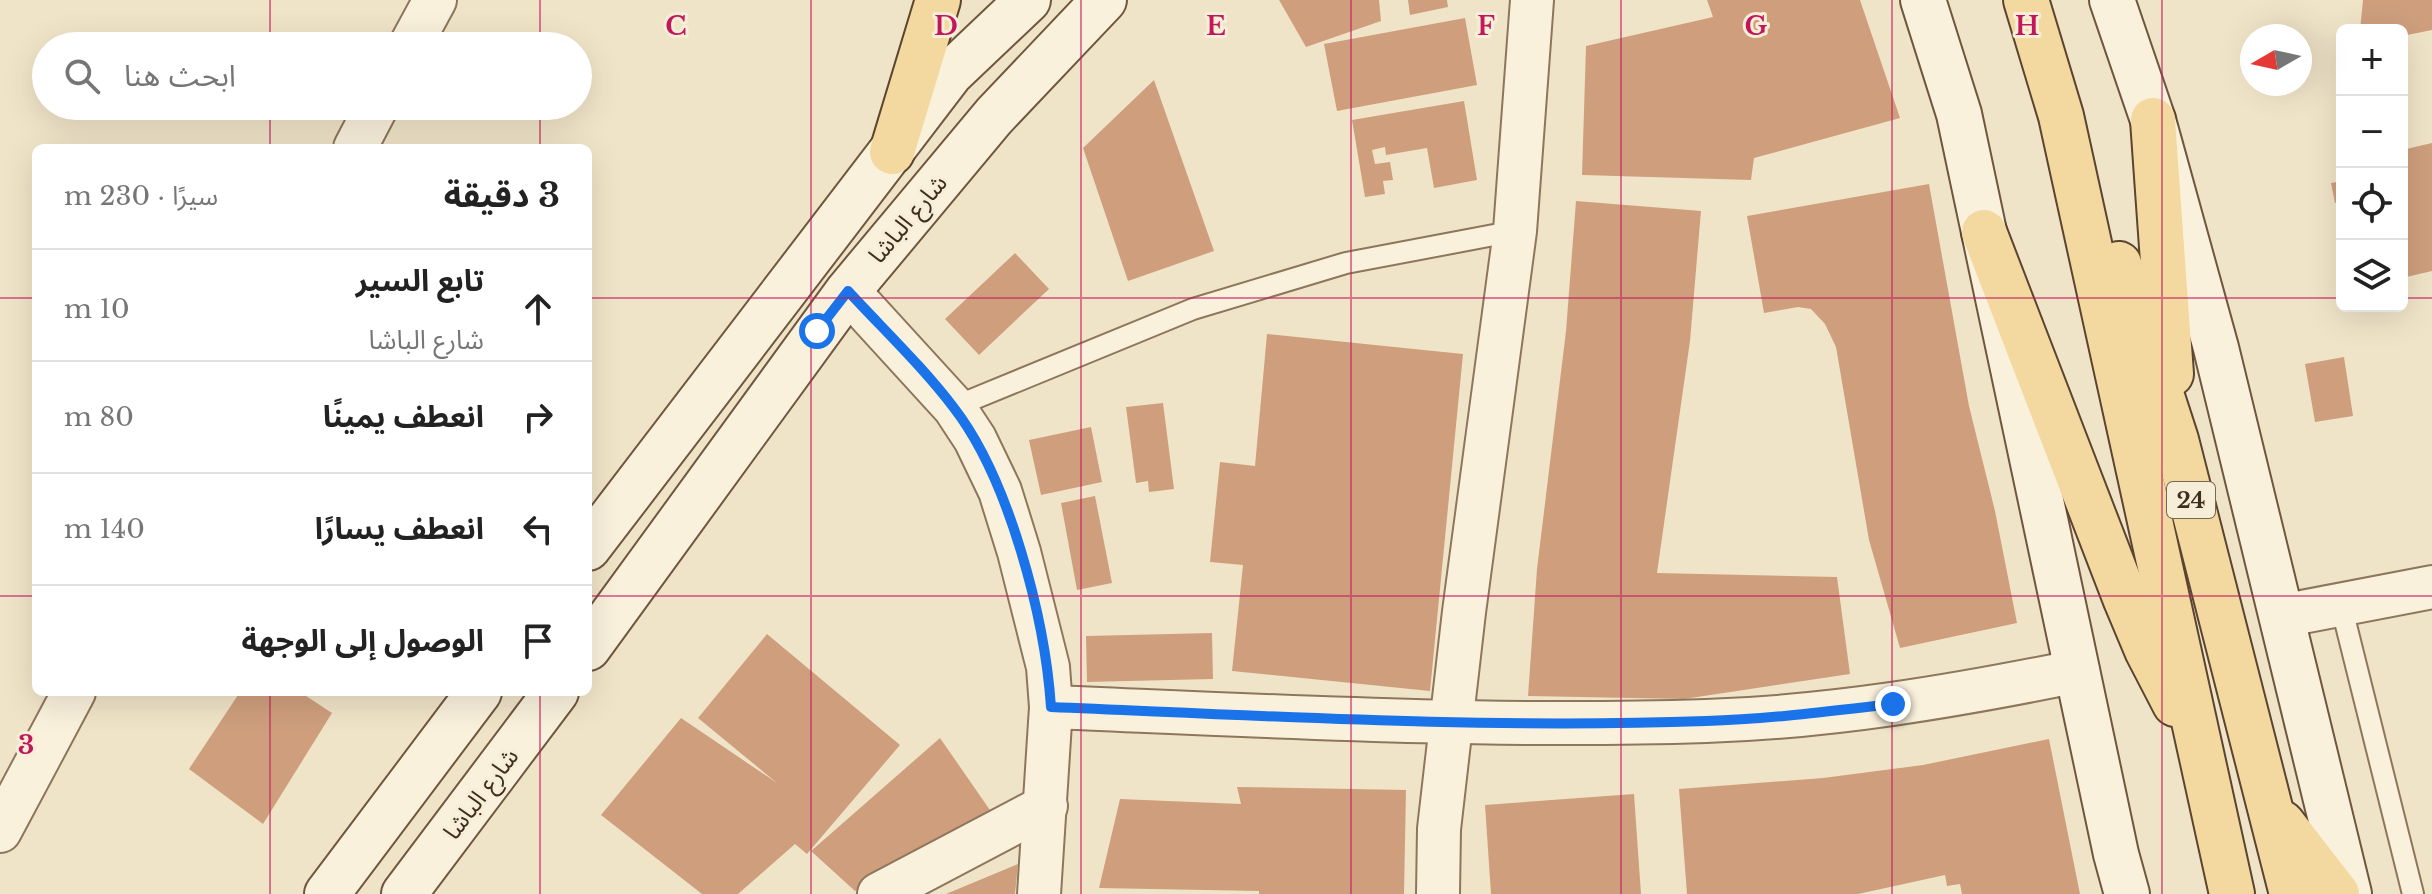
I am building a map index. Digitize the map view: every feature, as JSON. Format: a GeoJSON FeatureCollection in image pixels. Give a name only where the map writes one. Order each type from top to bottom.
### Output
{"type":"FeatureCollection","features":[{"type":"Feature","properties":{"kind":"main road"},"geometry":{"type":"LineString","coordinates":[[892,152],[938,0]]}},
{"type":"Feature","properties":{"kind":"main road"},"geometry":{"type":"LineString","coordinates":[[592,543],[951,73],[1028,0]]}},
{"type":"Feature","properties":{"kind":"main road","name":"شارع الباشا"},"geometry":{"type":"LineString","coordinates":[[592,642],[848,291],[994,116],[1104,0]]}},
{"type":"Feature","properties":{"kind":"main road"},"geometry":{"type":"LineString","coordinates":[[1923,0],[1959,114],[2127,894]]}},
{"type":"Feature","properties":{"kind":"main road","name":"24"},"geometry":{"type":"LineString","coordinates":[[2026,0],[2061,116],[2232,894]]}},
{"type":"Feature","properties":{"kind":"main road"},"geometry":{"type":"LineString","coordinates":[[2112,0],[2153,120],[2216,348],[2349,894]]}},
{"type":"Feature","properties":{"kind":"main road","name":"24"},"geometry":{"type":"LineString","coordinates":[[2061,116],[2117,258],[2176,440],[2292,894]]}},
{"type":"Feature","properties":{"kind":"main road"},"geometry":{"type":"LineString","coordinates":[[2153,120],[2176,440]]}},
{"type":"Feature","properties":{"kind":"main road"},"geometry":{"type":"LineString","coordinates":[[1984,232],[2147,650],[2201,747]]}},
{"type":"Feature","properties":{"kind":"main road"},"geometry":{"type":"LineString","coordinates":[[776,299],[817,331]]}},
{"type":"Feature","properties":{"kind":"main road"},"geometry":{"type":"LineString","coordinates":[[327,894],[476,696]]}},
{"type":"Feature","properties":{"kind":"main road","name":"شارع الباشا"},"geometry":{"type":"LineString","coordinates":[[404,894],[553,696]]}},
{"type":"Feature","properties":{"kind":"main road"},"geometry":{"type":"LineString","coordinates":[[2270,808],[2337,894]]}},
{"type":"Feature","properties":{"kind":"main road"},"geometry":{"type":"LineString","coordinates":[[2215,814],[2216,894]]}},
{"type":"Feature","properties":{"kind":"street"},"geometry":{"type":"LineString","coordinates":[[418,32],[435,0]]}},
{"type":"Feature","properties":{"kind":"street"},"geometry":{"type":"LineString","coordinates":[[1438,894],[1439,829],[1464,612],[1515,231],[1532,0]]}},
{"type":"Feature","properties":{"kind":"street"},"geometry":{"type":"LineString","coordinates":[[357,144],[370,120]]}},
{"type":"Feature","properties":{"kind":"street"},"geometry":{"type":"LineString","coordinates":[[848,291],[954,407],[975,439],[1000,491],[1038,619],[1048,667],[1051,707],[1039,894]]}},
{"type":"Feature","properties":{"kind":"street"},"geometry":{"type":"LineString","coordinates":[[2281,616],[2432,587]]}},
{"type":"Feature","properties":{"kind":"street"},"geometry":{"type":"LineString","coordinates":[[1051,707],[1453,723],[1706,721],[1800,715],[1986,690],[2078,671]]}},
{"type":"Feature","properties":{"kind":"street"},"geometry":{"type":"LineString","coordinates":[[0,831],[72,696]]}},
{"type":"Feature","properties":{"kind":"street"},"geometry":{"type":"LineString","coordinates":[[879,894],[1046,806]]}},
{"type":"Feature","properties":{"kind":"lane"},"geometry":{"type":"LineString","coordinates":[[954,407],[1193,309],[1346,263],[1515,231]]}},
{"type":"Feature","properties":{"kind":"lane"},"geometry":{"type":"LineString","coordinates":[[2341,605],[2413,894]]}},
{"type":"Feature","properties":{"kind":"building"},"geometry":{"type":"Polygon","coordinates":[[[1279,0],[1379,0],[1381,21],[1306,47],[1279,0]]]}},
{"type":"Feature","properties":{"kind":"building"},"geometry":{"type":"Polygon","coordinates":[[[1408,0],[1447,0],[1448,7],[1410,15],[1408,0]]]}},
{"type":"Feature","properties":{"kind":"building"},"geometry":{"type":"Polygon","coordinates":[[[1707,0],[1860,0],[1900,118],[1754,158],[1751,180],[1582,175],[1586,46],[1713,17],[1707,0]]]}},
{"type":"Feature","properties":{"kind":"building"},"geometry":{"type":"Polygon","coordinates":[[[2363,0],[2432,0],[2432,30],[2408,35],[2408,24],[2361,24],[2363,0]]]}},
{"type":"Feature","properties":{"kind":"building"},"geometry":{"type":"Polygon","coordinates":[[[1465,18],[1477,85],[1337,111],[1324,44],[1465,18]]]}},
{"type":"Feature","properties":{"kind":"building"},"geometry":{"type":"Polygon","coordinates":[[[1154,80],[1214,251],[1128,281],[1083,148],[1154,80]]]}},
{"type":"Feature","properties":{"kind":"building"},"geometry":{"type":"Polygon","coordinates":[[[1464,101],[1477,180],[1434,188],[1427,148],[1386,155],[1385,147],[1372,150],[1375,164],[1390,162],[1393,180],[1383,181],[1385,194],[1365,197],[1352,120],[1464,101]]]}},
{"type":"Feature","properties":{"kind":"building"},"geometry":{"type":"Polygon","coordinates":[[[2432,143],[2432,271],[2408,277],[2408,168],[2408,149],[2432,143]]]}},
{"type":"Feature","properties":{"kind":"building"},"geometry":{"type":"Polygon","coordinates":[[[2336,182],[2335,203],[2331,183],[2336,182]]]}},
{"type":"Feature","properties":{"kind":"building"},"geometry":{"type":"Polygon","coordinates":[[[1929,184],[1969,406],[1995,511],[2017,623],[1900,648],[1869,540],[1836,347],[1825,324],[1811,309],[1798,307],[1764,313],[1747,216],[1929,184]]]}},
{"type":"Feature","properties":{"kind":"building"},"geometry":{"type":"Polygon","coordinates":[[[1576,201],[1701,211],[1690,341],[1657,573],[1837,577],[1850,674],[1684,699],[1528,696],[1537,569],[1566,331],[1576,201]]]}},
{"type":"Feature","properties":{"kind":"building"},"geometry":{"type":"Polygon","coordinates":[[[1015,253],[1049,289],[979,355],[945,319],[1015,253]]]}},
{"type":"Feature","properties":{"kind":"building"},"geometry":{"type":"Polygon","coordinates":[[[1267,334],[1463,354],[1430,691],[1232,671],[1243,565],[1210,562],[1220,462],[1255,466],[1267,334]]]}},
{"type":"Feature","properties":{"kind":"building"},"geometry":{"type":"Polygon","coordinates":[[[2344,357],[2353,416],[2315,422],[2305,364],[2344,357]]]}},
{"type":"Feature","properties":{"kind":"building"},"geometry":{"type":"Polygon","coordinates":[[[1163,403],[1174,489],[1149,492],[1148,481],[1136,483],[1126,407],[1163,403]]]}},
{"type":"Feature","properties":{"kind":"building"},"geometry":{"type":"Polygon","coordinates":[[[1091,427],[1102,482],[1041,495],[1029,440],[1091,427]]]}},
{"type":"Feature","properties":{"kind":"building"},"geometry":{"type":"Polygon","coordinates":[[[1095,496],[1112,583],[1077,590],[1061,503],[1095,496]]]}},
{"type":"Feature","properties":{"kind":"building"},"geometry":{"type":"Polygon","coordinates":[[[1212,633],[1213,679],[1087,682],[1086,636],[1212,633]]]}},
{"type":"Feature","properties":{"kind":"building"},"geometry":{"type":"Polygon","coordinates":[[[767,634],[900,745],[807,854],[795,844],[738,894],[702,894],[601,815],[681,718],[777,783],[698,718],[767,634]]]}},
{"type":"Feature","properties":{"kind":"building"},"geometry":{"type":"Polygon","coordinates":[[[237,696],[306,696],[332,713],[263,824],[189,769],[237,696]]]}},
{"type":"Feature","properties":{"kind":"building"},"geometry":{"type":"Polygon","coordinates":[[[940,738],[992,813],[855,891],[811,851],[940,738]]]}},
{"type":"Feature","properties":{"kind":"building"},"geometry":{"type":"Polygon","coordinates":[[[2049,739],[2080,894],[1962,894],[1960,884],[1947,886],[1945,875],[1858,894],[1687,894],[1679,789],[1823,778],[1923,765],[2049,739]]]}},
{"type":"Feature","properties":{"kind":"building"},"geometry":{"type":"Polygon","coordinates":[[[1237,787],[1406,790],[1404,894],[1259,894],[1259,891],[1099,888],[1120,799],[1241,804],[1237,787]]]}},
{"type":"Feature","properties":{"kind":"building"},"geometry":{"type":"Polygon","coordinates":[[[1634,794],[1641,894],[1491,894],[1485,805],[1634,794]]]}},
{"type":"Feature","properties":{"kind":"building"},"geometry":{"type":"Polygon","coordinates":[[[1018,864],[1015,894],[946,894],[1018,864]]]}},
{"type":"Feature","properties":{"kind":"route"},"geometry":{"type":"LineString","coordinates":[[817,331],[848,291],[954,407],[975,439],[1000,491],[1019,552],[1048,667],[1051,707],[1453,723],[1706,721],[1800,715],[1893,704]]}}]}
